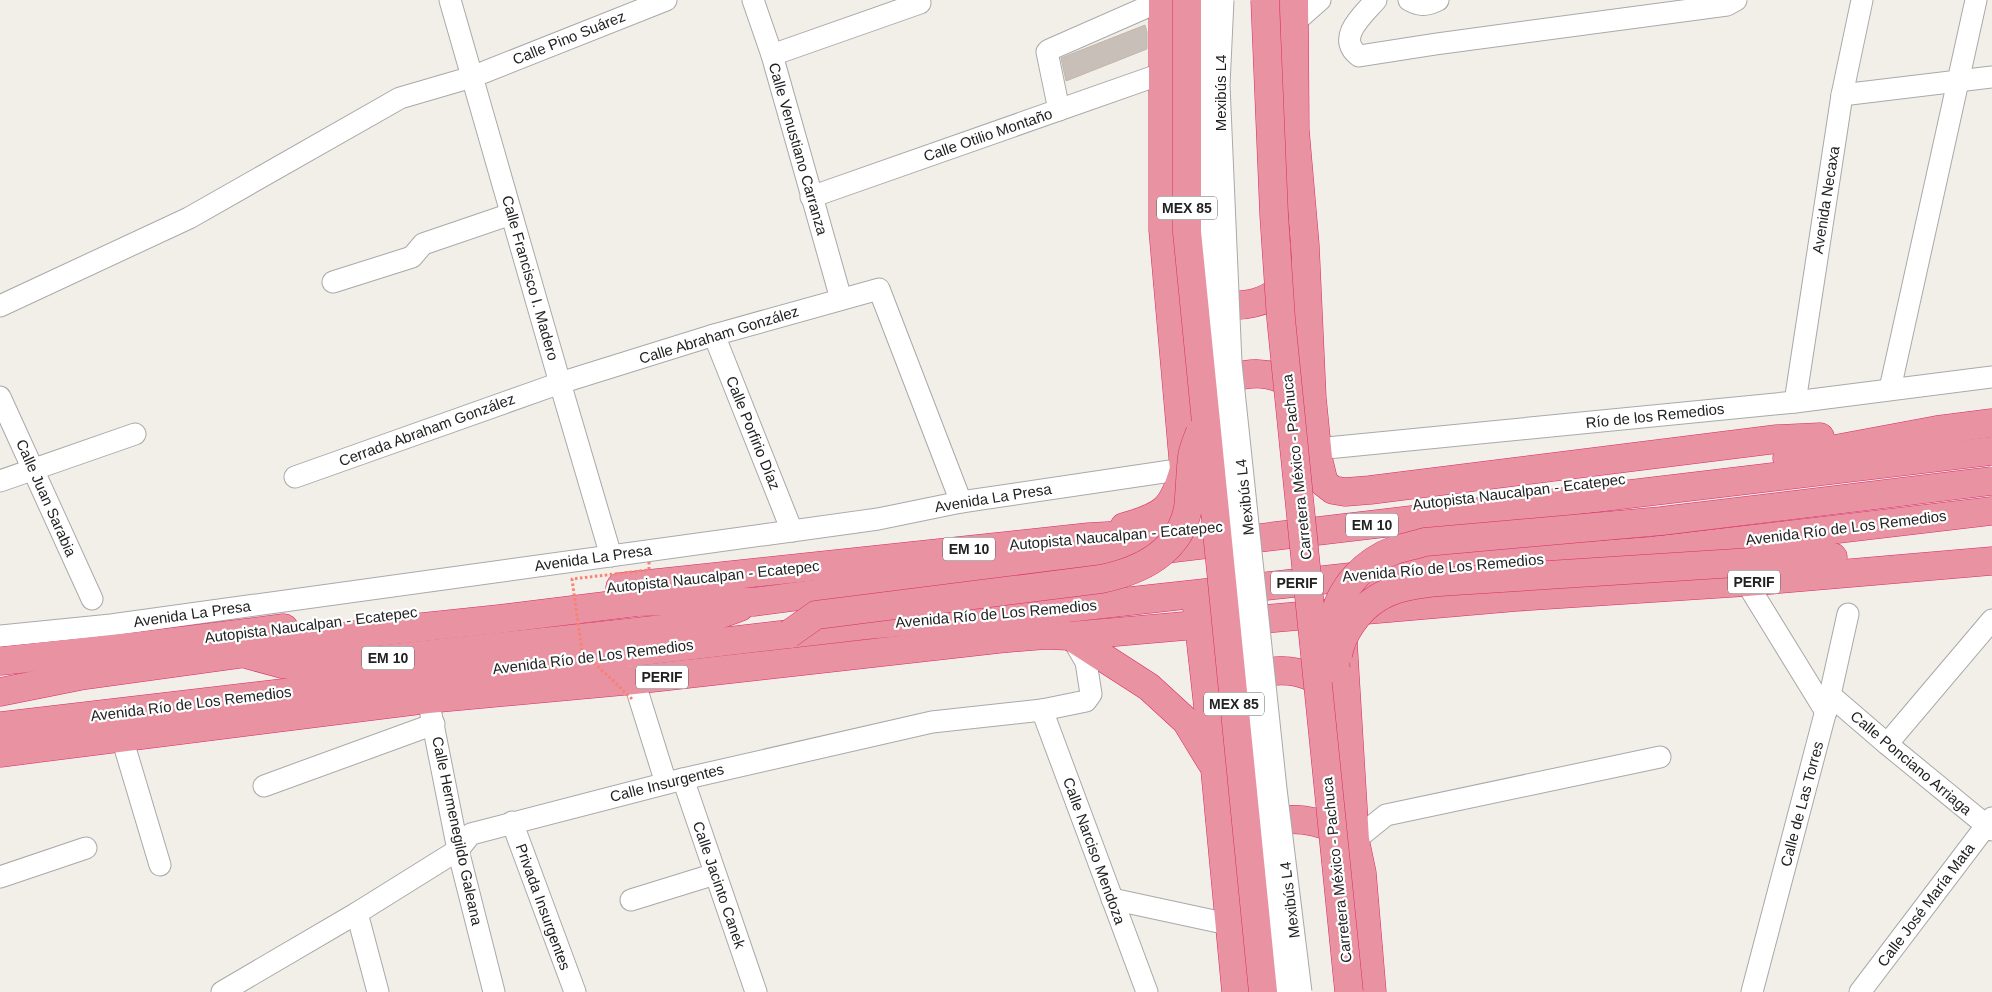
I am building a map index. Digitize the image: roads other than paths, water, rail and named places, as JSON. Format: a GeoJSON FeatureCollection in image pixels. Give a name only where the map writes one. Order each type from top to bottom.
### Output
{"type":"FeatureCollection","features":[{"type":"Feature","properties":{"kind":"highway"},"geometry":{"type":"LineString","coordinates":[[1089,537],[1152,519],[1170,504],[1178,490],[1184,470],[1192,416],[1164,230],[1164,0]]}},
{"type":"Feature","properties":{"kind":"highway","name":"MEX 85"},"geometry":{"type":"LineString","coordinates":[[1187,0],[1187,232],[1192,416],[1263,992]]}},
{"type":"Feature","properties":{"kind":"highway","name":"Carretera México - Pachuca"},"geometry":{"type":"LineString","coordinates":[[1265,0],[1274,215],[1281,319],[1349,992]]}},
{"type":"Feature","properties":{"kind":"highway"},"geometry":{"type":"LineString","coordinates":[[1294,11],[1295,130],[1305,245],[1312,398],[1320,470],[1324,483],[1333,490],[1345,492],[1379,489],[1777,440],[1937,430]]}},
{"type":"Feature","properties":{"kind":"highway"},"geometry":{"type":"LineString","coordinates":[[1167,258],[1182,282],[1203,299],[1229,306],[1243,306],[1256,303],[1280,290],[1297,270],[1305,245]]}},
{"type":"Feature","properties":{"kind":"highway"},"geometry":{"type":"LineString","coordinates":[[789,634],[816,614],[1101,579],[1124,574],[1142,567],[1157,558],[1169,546],[1183,524],[1188,510],[1192,456],[1192,401],[1208,389],[1227,379],[1246,373],[1273,376],[1296,385],[1312,398]]}},
{"type":"Feature","properties":{"kind":"highway","name":"Autopista Naucalpan - Ecatepec"},"geometry":{"type":"LineString","coordinates":[[0,661],[140,646],[687,579],[1089,537],[1185,532],[1775,460],[1937,430],[1992,422]]}},
{"type":"Feature","properties":{"kind":"highway","name":"Autopista Naucalpan - Ecatepec"},"geometry":{"type":"LineString","coordinates":[[0,692],[80,676],[240,654],[366,632],[498,619],[637,602],[714,600],[753,602],[1116,555],[1992,451]]}},
{"type":"Feature","properties":{"kind":"highway"},"geometry":{"type":"LineString","coordinates":[[1326,764],[1338,715],[1332,641],[1334,619],[1340,599],[1354,577],[1373,561],[1394,550],[1425,542],[1661,521],[1992,481]]}},
{"type":"Feature","properties":{"kind":"highway","name":"Avenida Río de Los Remedios"},"geometry":{"type":"LineString","coordinates":[[0,726],[866,625],[1058,609],[1459,565],[1651,551],[1992,511]]}},
{"type":"Feature","properties":{"kind":"highway"},"geometry":{"type":"LineString","coordinates":[[1336,674],[1339,648],[1343,638],[1354,620],[1368,604],[1390,591],[1424,583],[1749,572],[1992,549]]}},
{"type":"Feature","properties":{"kind":"highway","name":"Avenida Río de Los Remedios"},"geometry":{"type":"LineString","coordinates":[[0,754],[122,738],[431,712],[633,689],[998,639],[1045,635],[1070,636],[1516,597],[1749,572],[1992,561]]}},
{"type":"Feature","properties":{"kind":"highway"},"geometry":{"type":"LineString","coordinates":[[1339,578],[1355,840],[1362,873],[1372,992]]}},
{"type":"Feature","properties":{"kind":"highway"},"geometry":{"type":"LineString","coordinates":[[1195,593],[1211,731],[1236,992]]}},
{"type":"Feature","properties":{"kind":"highway"},"geometry":{"type":"LineString","coordinates":[[1070,636],[1113,662],[1156,694],[1186,721],[1215,770]]}},
{"type":"Feature","properties":{"kind":"highway"},"geometry":{"type":"LineString","coordinates":[[1211,731],[1218,711],[1228,694],[1248,679],[1272,671],[1298,672],[1310,677],[1328,688],[1346,709]]}},
{"type":"Feature","properties":{"kind":"highway"},"geometry":{"type":"LineString","coordinates":[[1223,866],[1232,851],[1249,834],[1260,827],[1284,820],[1310,821],[1336,829],[1355,840]]}},
{"type":"Feature","properties":{"kind":"street","name":"Calle Francisco I. Madero"},"geometry":{"type":"LineString","coordinates":[[450,0],[611,556]]}},
{"type":"Feature","properties":{"kind":"street","name":"Calle Pino Suárez"},"geometry":{"type":"LineString","coordinates":[[0,306],[189,218],[400,98],[472,77],[666,0]]}},
{"type":"Feature","properties":{"kind":"street","name":"Calle Venustiano Carranza"},"geometry":{"type":"LineString","coordinates":[[752,0],[772,55],[811,198],[842,299]]}},
{"type":"Feature","properties":{"kind":"street"},"geometry":{"type":"LineString","coordinates":[[1059,110],[1047,52],[1164,0]]}},
{"type":"Feature","properties":{"kind":"street","name":"Mexibús L4"},"geometry":{"type":"LineString","coordinates":[[1206,0],[1201,94],[1207,252],[1240,619],[1282,992]]}},
{"type":"Feature","properties":{"kind":"street","name":"Mexibús L4"},"geometry":{"type":"LineString","coordinates":[[1223,0],[1219,85],[1231,362],[1275,779],[1301,992]]}},
{"type":"Feature","properties":{"kind":"street"},"geometry":{"type":"LineString","coordinates":[[1294,11],[1320,0]]}},
{"type":"Feature","properties":{"kind":"street"},"geometry":{"type":"LineString","coordinates":[[1376,0],[1352,28],[1349,41],[1352,51],[1359,56],[1727,5],[1736,0]]}},
{"type":"Feature","properties":{"kind":"street"},"geometry":{"type":"LineString","coordinates":[[1409,0],[1419,5],[1428,5],[1438,0]]}},
{"type":"Feature","properties":{"kind":"street","name":"Avenida Necaxa"},"geometry":{"type":"LineString","coordinates":[[1795,402],[1842,95],[1862,0]]}},
{"type":"Feature","properties":{"kind":"street"},"geometry":{"type":"LineString","coordinates":[[1890,389],[1960,81],[1976,0]]}},
{"type":"Feature","properties":{"kind":"street"},"geometry":{"type":"LineString","coordinates":[[772,55],[920,3]]}},
{"type":"Feature","properties":{"kind":"street","name":"Calle Otilio Montaño"},"geometry":{"type":"LineString","coordinates":[[811,198],[1164,73]]}},
{"type":"Feature","properties":{"kind":"street"},"geometry":{"type":"LineString","coordinates":[[1842,95],[1992,77]]}},
{"type":"Feature","properties":{"kind":"street"},"geometry":{"type":"LineString","coordinates":[[333,282],[412,256],[423,244],[511,214]]}},
{"type":"Feature","properties":{"kind":"street","name":"Calle Abraham González"},"geometry":{"type":"LineString","coordinates":[[560,383],[714,335],[879,289],[961,502]]}},
{"type":"Feature","properties":{"kind":"street","name":"Calle Porfirio Díaz"},"geometry":{"type":"LineString","coordinates":[[714,335],[792,531]]}},
{"type":"Feature","properties":{"kind":"street","name":"Río de los Remedios"},"geometry":{"type":"LineString","coordinates":[[1317,448],[1795,402],[1992,377]]}},
{"type":"Feature","properties":{"kind":"street","name":"Cerrada Abraham González"},"geometry":{"type":"LineString","coordinates":[[295,477],[560,383]]}},
{"type":"Feature","properties":{"kind":"street","name":"Calle Juan Sarabia"},"geometry":{"type":"LineString","coordinates":[[0,397],[92,599]]}},
{"type":"Feature","properties":{"kind":"street"},"geometry":{"type":"LineString","coordinates":[[0,481],[135,434]]}},
{"type":"Feature","properties":{"kind":"street","name":"Avenida La Presa"},"geometry":{"type":"LineString","coordinates":[[0,636],[111,625],[878,519],[961,502],[1184,470]]}},
{"type":"Feature","properties":{"kind":"street","name":"Calle Ponciano Arriaga"},"geometry":{"type":"LineString","coordinates":[[1749,572],[1828,704],[1886,744],[1990,825]]}},
{"type":"Feature","properties":{"kind":"street","name":"Calle de Las Torres"},"geometry":{"type":"LineString","coordinates":[[1752,992],[1828,704],[1848,614]]}},
{"type":"Feature","properties":{"kind":"street"},"geometry":{"type":"LineString","coordinates":[[1886,744],[1992,620]]}},
{"type":"Feature","properties":{"kind":"street","name":"Calle Insurgentes"},"geometry":{"type":"LineString","coordinates":[[222,992],[357,914],[458,850],[471,834],[674,781],[932,722],[1042,710],[1086,701],[1090,694],[1086,662],[1070,636]]}},
{"type":"Feature","properties":{"kind":"street","name":"Calle Jacinto Canek"},"geometry":{"type":"LineString","coordinates":[[626,653],[633,689],[715,874],[756,992]]}},
{"type":"Feature","properties":{"kind":"street","name":"Calle Narciso Mendoza"},"geometry":{"type":"LineString","coordinates":[[1042,710],[1147,992]]}},
{"type":"Feature","properties":{"kind":"street"},"geometry":{"type":"LineString","coordinates":[[264,786],[431,712]]}},
{"type":"Feature","properties":{"kind":"street","name":"Calle Hermenegildo Galeana"},"geometry":{"type":"LineString","coordinates":[[431,712],[458,850],[494,992]]}},
{"type":"Feature","properties":{"kind":"street"},"geometry":{"type":"LineString","coordinates":[[122,738],[160,865]]}},
{"type":"Feature","properties":{"kind":"street"},"geometry":{"type":"LineString","coordinates":[[1355,840],[1386,815],[1660,757]]}},
{"type":"Feature","properties":{"kind":"street","name":"Privada Insurgentes"},"geometry":{"type":"LineString","coordinates":[[512,822],[575,992]]}},
{"type":"Feature","properties":{"kind":"street","name":"Calle José María Mata"},"geometry":{"type":"LineString","coordinates":[[1860,992],[1990,825]]}},
{"type":"Feature","properties":{"kind":"street"},"geometry":{"type":"LineString","coordinates":[[0,877],[86,848]]}},
{"type":"Feature","properties":{"kind":"street"},"geometry":{"type":"LineString","coordinates":[[631,900],[715,874]]}},
{"type":"Feature","properties":{"kind":"street"},"geometry":{"type":"LineString","coordinates":[[1112,899],[1228,924]]}},
{"type":"Feature","properties":{"kind":"street"},"geometry":{"type":"LineString","coordinates":[[357,914],[378,992]]}}]}
